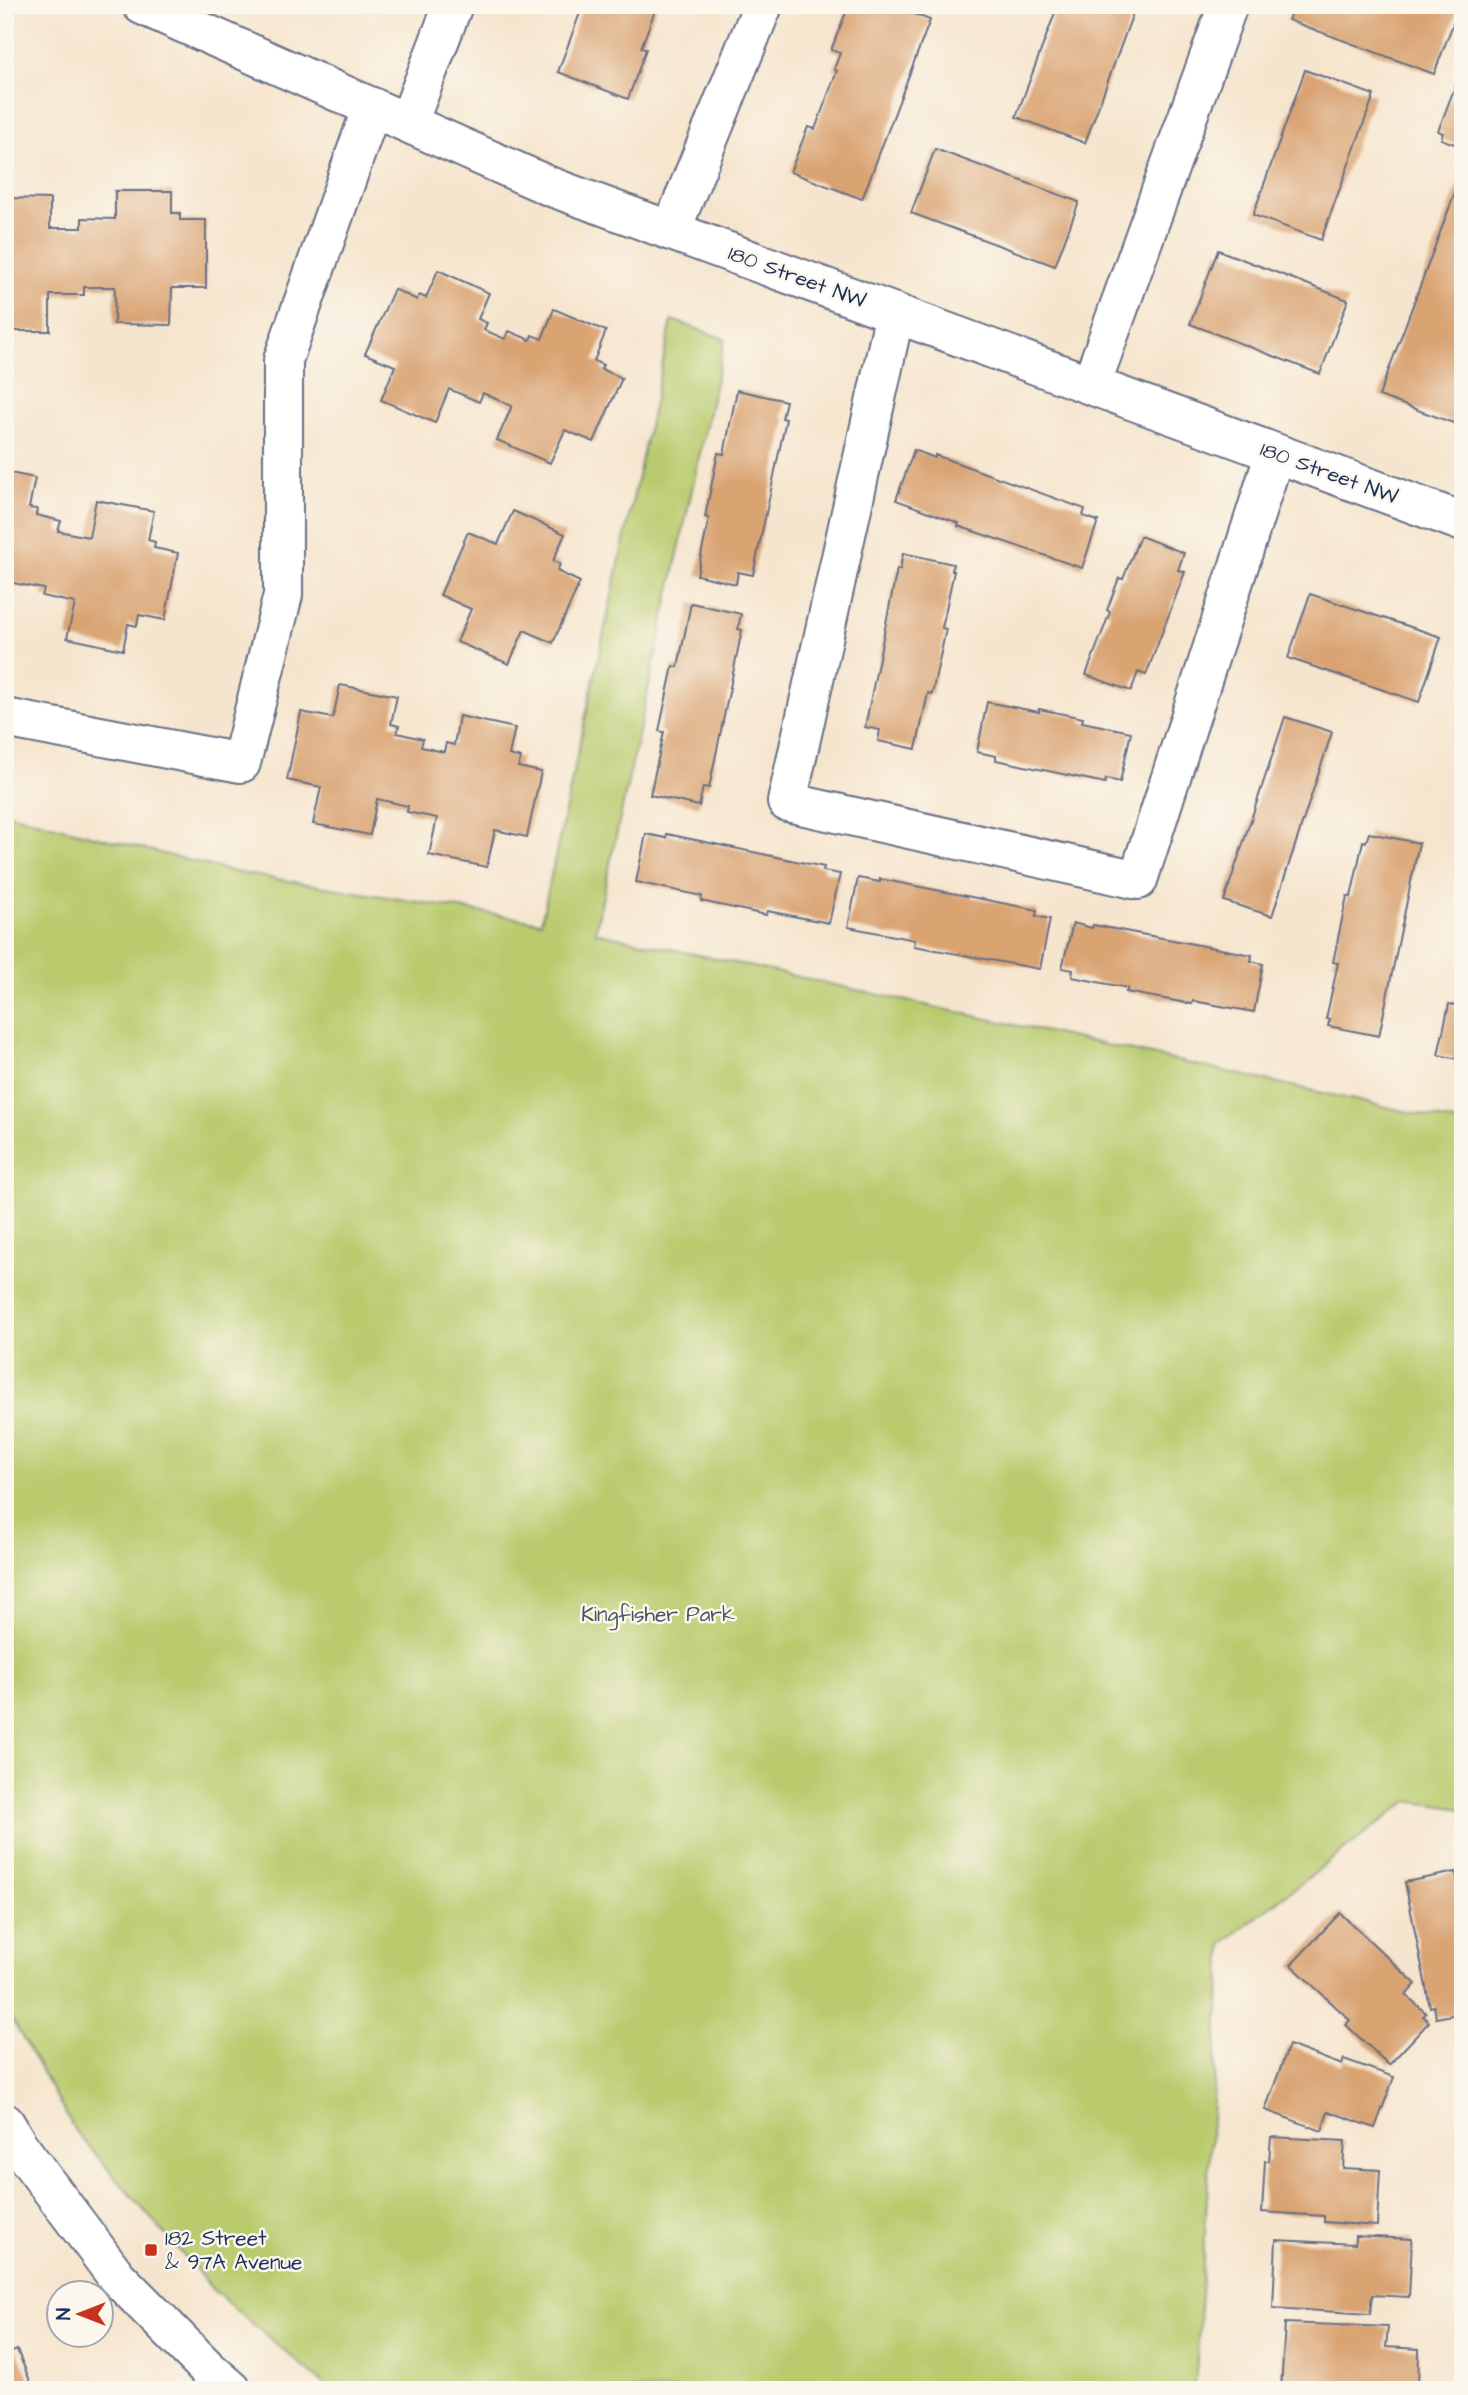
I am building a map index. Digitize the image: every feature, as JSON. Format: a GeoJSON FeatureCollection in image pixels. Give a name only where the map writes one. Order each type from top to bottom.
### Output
{"type":"FeatureCollection","features":[{"type":"Feature","properties":{"kind":"street","name":"180 Street NW"},"geometry":{"type":"LineString","coordinates":[[142,5],[549,186],[1463,522]]}},
{"type":"Feature","properties":{"kind":"street"},"geometry":{"type":"LineString","coordinates":[[408,123],[453,5]]}},
{"type":"Feature","properties":{"kind":"street"},"geometry":{"type":"LineString","coordinates":[[671,231],[763,5]]}},
{"type":"Feature","properties":{"kind":"street"},"geometry":{"type":"LineString","coordinates":[[1091,386],[1228,5]]}},
{"type":"Feature","properties":{"kind":"street"},"geometry":{"type":"LineString","coordinates":[[5,718],[241,763],[283,595],[283,360],[372,107]]}},
{"type":"Feature","properties":{"kind":"street"},"geometry":{"type":"LineString","coordinates":[[894,313],[787,802],[1138,880],[1275,453]]}},
{"type":"Feature","properties":{"kind":"street"},"geometry":{"type":"LineString","coordinates":[[11,2134],[117,2277],[232,2390]]}},
{"type":"Feature","properties":{"kind":"green space","name":"Kingfisher Park"},"geometry":{"type":"Polygon","coordinates":[[[672,320],[725,339],[595,932],[1463,1124],[1463,1809],[1408,1801],[1223,1943],[1195,2390],[331,2390],[215,2292],[76,2132],[5,2007],[5,813],[234,872],[541,922],[672,320]]]}},
{"type":"Feature","properties":{"kind":"building"},"geometry":{"type":"Polygon","coordinates":[[[583,5],[657,5],[641,48],[646,49],[628,99],[558,72],[583,5]]]}},
{"type":"Feature","properties":{"kind":"building"},"geometry":{"type":"Polygon","coordinates":[[[849,5],[891,5],[930,20],[862,199],[790,172],[808,127],[815,129],[837,71],[834,69],[840,53],[831,50],[849,5]]]}},
{"type":"Feature","properties":{"kind":"building"},"geometry":{"type":"Polygon","coordinates":[[[1058,5],[1136,5],[1085,143],[1016,117],[1058,5]]]}},
{"type":"Feature","properties":{"kind":"building"},"geometry":{"type":"Polygon","coordinates":[[[1294,5],[1437,5],[1457,13],[1434,74],[1288,20],[1294,5]]]}},
{"type":"Feature","properties":{"kind":"building"},"geometry":{"type":"Polygon","coordinates":[[[1463,66],[1462,147],[1441,139],[1443,133],[1438,131],[1463,66]]]}},
{"type":"Feature","properties":{"kind":"building"},"geometry":{"type":"Polygon","coordinates":[[[1305,70],[1374,95],[1321,240],[1253,215],[1305,70]]]}},
{"type":"Feature","properties":{"kind":"building"},"geometry":{"type":"Polygon","coordinates":[[[935,149],[1079,202],[1055,266],[911,213],[935,149]]]}},
{"type":"Feature","properties":{"kind":"building"},"geometry":{"type":"Polygon","coordinates":[[[1460,179],[1463,180],[1463,386],[1457,401],[1463,403],[1463,406],[1456,424],[1379,396],[1460,179]]]}},
{"type":"Feature","properties":{"kind":"building"},"geometry":{"type":"Polygon","coordinates":[[[115,191],[172,191],[172,213],[180,213],[180,220],[206,220],[206,288],[172,288],[171,325],[114,324],[115,287],[84,287],[84,295],[50,295],[50,331],[5,331],[5,198],[50,199],[50,228],[82,228],[82,218],[115,219],[115,191]]]}},
{"type":"Feature","properties":{"kind":"building"},"geometry":{"type":"Polygon","coordinates":[[[1218,250],[1348,300],[1320,374],[1190,324],[1218,250]]]}},
{"type":"Feature","properties":{"kind":"building"},"geometry":{"type":"Polygon","coordinates":[[[438,270],[489,293],[478,319],[487,323],[484,330],[505,339],[509,331],[530,340],[532,335],[542,339],[554,309],[606,331],[594,361],[603,365],[601,369],[622,378],[594,442],[565,430],[550,463],[497,440],[512,406],[483,393],[479,402],[449,389],[435,423],[381,400],[395,366],[365,354],[394,289],[417,300],[419,295],[426,298],[438,270]]]}},
{"type":"Feature","properties":{"kind":"building"},"geometry":{"type":"Polygon","coordinates":[[[737,390],[786,401],[782,418],[786,419],[753,575],[738,572],[736,584],[697,575],[709,518],[705,517],[718,453],[724,454],[737,390]]]}},
{"type":"Feature","properties":{"kind":"building"},"geometry":{"type":"Polygon","coordinates":[[[914,450],[935,458],[935,455],[1085,509],[1083,516],[1098,521],[1082,568],[958,526],[959,523],[896,500],[914,450]]]}},
{"type":"Feature","properties":{"kind":"building"},"geometry":{"type":"Polygon","coordinates":[[[5,472],[35,478],[29,508],[37,509],[36,515],[61,521],[58,531],[89,537],[96,500],[154,511],[148,540],[155,542],[154,548],[178,553],[165,620],[139,615],[137,626],[128,624],[123,650],[67,638],[75,603],[42,596],[44,589],[13,583],[5,614],[5,472]]]}},
{"type":"Feature","properties":{"kind":"building"},"geometry":{"type":"Polygon","coordinates":[[[513,511],[565,534],[553,561],[560,564],[557,571],[580,582],[553,643],[524,630],[509,664],[457,642],[471,609],[440,595],[468,532],[498,544],[513,511]]]}},
{"type":"Feature","properties":{"kind":"building"},"geometry":{"type":"Polygon","coordinates":[[[1140,536],[1184,553],[1178,570],[1185,572],[1146,675],[1138,672],[1131,691],[1086,675],[1110,612],[1107,610],[1119,578],[1123,579],[1140,536]]]}},
{"type":"Feature","properties":{"kind":"building"},"geometry":{"type":"Polygon","coordinates":[[[903,553],[953,564],[954,571],[942,628],[946,629],[932,694],[928,693],[916,749],[878,741],[880,730],[865,727],[897,569],[900,570],[903,553]]]}},
{"type":"Feature","properties":{"kind":"building"},"geometry":{"type":"Polygon","coordinates":[[[1310,594],[1441,637],[1419,702],[1288,658],[1310,594]]]}},
{"type":"Feature","properties":{"kind":"building"},"geometry":{"type":"Polygon","coordinates":[[[691,603],[741,614],[738,629],[742,630],[709,788],[703,787],[699,806],[650,795],[664,732],[659,731],[673,666],[678,667],[691,603]]]}},
{"type":"Feature","properties":{"kind":"building"},"geometry":{"type":"Polygon","coordinates":[[[340,685],[397,696],[391,724],[399,726],[397,733],[423,739],[421,747],[444,752],[446,743],[454,745],[459,716],[515,728],[509,755],[521,758],[518,767],[541,772],[527,837],[495,830],[487,867],[429,855],[437,818],[407,812],[408,806],[377,799],[370,835],[313,824],[321,787],[287,780],[301,712],[333,718],[340,685]]]}},
{"type":"Feature","properties":{"kind":"building"},"geometry":{"type":"Polygon","coordinates":[[[987,702],[1083,718],[1082,722],[1131,732],[1120,782],[1106,779],[1105,783],[996,760],[996,756],[977,752],[987,702]]]}},
{"type":"Feature","properties":{"kind":"building"},"geometry":{"type":"Polygon","coordinates":[[[1285,717],[1332,732],[1272,916],[1224,901],[1285,717]]]}},
{"type":"Feature","properties":{"kind":"building"},"geometry":{"type":"Polygon","coordinates":[[[1369,833],[1419,843],[1379,1036],[1328,1026],[1330,1019],[1326,1019],[1338,963],[1333,962],[1347,896],[1351,897],[1363,841],[1366,842],[1369,833]]]}},
{"type":"Feature","properties":{"kind":"building"},"geometry":{"type":"Polygon","coordinates":[[[646,834],[666,838],[667,834],[824,867],[823,871],[840,874],[829,923],[767,911],[766,915],[701,901],[702,896],[636,882],[646,834]]]}},
{"type":"Feature","properties":{"kind":"building"},"geometry":{"type":"Polygon","coordinates":[[[858,878],[880,882],[880,879],[1037,910],[1036,916],[1050,919],[1040,969],[914,946],[915,940],[848,927],[858,878]]]}},
{"type":"Feature","properties":{"kind":"building"},"geometry":{"type":"Polygon","coordinates":[[[1073,923],[1252,955],[1251,961],[1263,964],[1254,1012],[1126,992],[1128,988],[1072,977],[1073,970],[1062,968],[1073,923]]]}},
{"type":"Feature","properties":{"kind":"building"},"geometry":{"type":"Polygon","coordinates":[[[1449,1004],[1463,1007],[1463,1060],[1438,1055],[1449,1004]]]}},
{"type":"Feature","properties":{"kind":"building"},"geometry":{"type":"Polygon","coordinates":[[[1456,1872],[1463,1903],[1463,2013],[1436,2018],[1434,2006],[1430,2007],[1405,1882],[1456,1872]]]}},
{"type":"Feature","properties":{"kind":"building"},"geometry":{"type":"Polygon","coordinates":[[[1340,1913],[1416,1984],[1406,1995],[1426,2013],[1423,2016],[1429,2022],[1389,2065],[1346,2025],[1350,2020],[1291,1965],[1340,1913]]]}},
{"type":"Feature","properties":{"kind":"building"},"geometry":{"type":"Polygon","coordinates":[[[1289,2045],[1342,2065],[1344,2059],[1394,2077],[1375,2128],[1328,2111],[1322,2131],[1265,2110],[1289,2045]]]}},
{"type":"Feature","properties":{"kind":"building"},"geometry":{"type":"Polygon","coordinates":[[[1271,2137],[1345,2141],[1343,2168],[1380,2170],[1377,2226],[1324,2222],[1324,2216],[1262,2212],[1265,2161],[1269,2161],[1271,2137]]]}},
{"type":"Feature","properties":{"kind":"building"},"geometry":{"type":"Polygon","coordinates":[[[1355,2236],[1412,2239],[1409,2297],[1372,2295],[1370,2314],[1273,2308],[1276,2240],[1355,2244],[1355,2236]]]}},
{"type":"Feature","properties":{"kind":"building"},"geometry":{"type":"Polygon","coordinates":[[[1285,2323],[1388,2327],[1386,2347],[1419,2349],[1418,2390],[1281,2390],[1285,2323]]]}},
{"type":"Feature","properties":{"kind":"building"},"geometry":{"type":"Polygon","coordinates":[[[17,2350],[34,2390],[5,2390],[5,2355],[17,2350]]]}},
{"type":"Feature","properties":{"kind":"place","name":"182 Street & 97A Avenue"},"geometry":{"type":"Point","coordinates":[151,2250]}}]}
